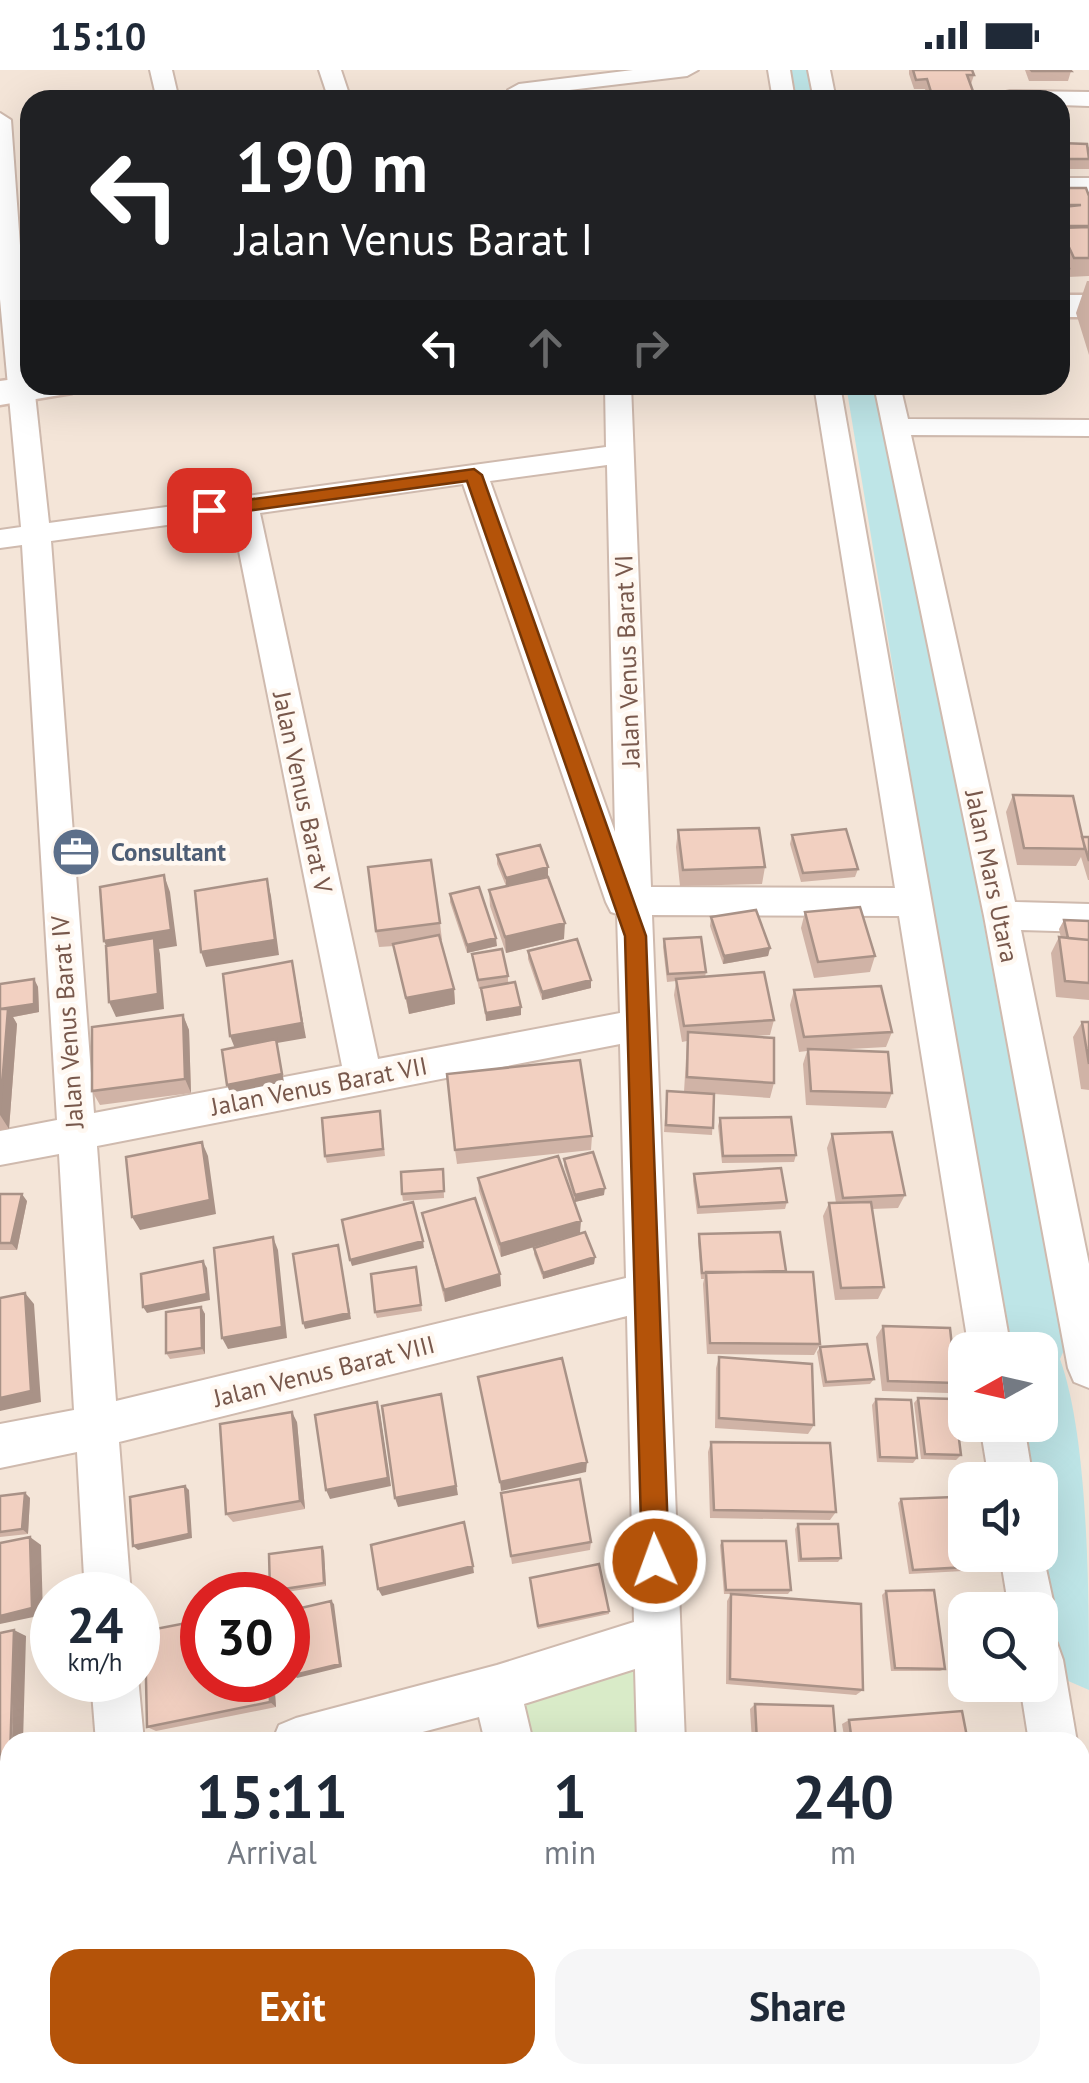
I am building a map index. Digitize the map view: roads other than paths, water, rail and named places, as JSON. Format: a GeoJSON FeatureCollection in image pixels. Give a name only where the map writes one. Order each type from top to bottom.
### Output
{"type":"FeatureCollection","features":[{"type":"Feature","properties":{"kind":"street"},"geometry":{"type":"LineString","coordinates":[[517,87],[687,70]]}},
{"type":"Feature","properties":{"kind":"street","name":"Jalan Venus Barat IV"},"geometry":{"type":"LineString","coordinates":[[0,120],[20,363]]}},
{"type":"Feature","properties":{"kind":"street","name":"Jalan Venus Barat IV"},"geometry":{"type":"LineString","coordinates":[[23,395],[36,533],[106,1572]]}},
{"type":"Feature","properties":{"kind":"street","name":"Jalan Venus Barat VI"},"geometry":{"type":"LineString","coordinates":[[618,395],[660,1732]]}},
{"type":"Feature","properties":{"kind":"street"},"geometry":{"type":"LineString","coordinates":[[829,395],[987,1332]]}},
{"type":"Feature","properties":{"kind":"street","name":"Jalan Mars Utara"},"geometry":{"type":"LineString","coordinates":[[889,395],[1001,916],[1089,1368]]}},
{"type":"Feature","properties":{"kind":"street"},"geometry":{"type":"LineString","coordinates":[[898,427],[1089,428]]}},
{"type":"Feature","properties":{"kind":"street"},"geometry":{"type":"LineString","coordinates":[[0,539],[620,454]]}},
{"type":"Feature","properties":{"kind":"street","name":"Jalan Venus Barat VI"},"geometry":{"type":"LineString","coordinates":[[474,475],[635,919]]}},
{"type":"Feature","properties":{"kind":"street","name":"Jalan Venus Barat V"},"geometry":{"type":"LineString","coordinates":[[244,506],[363,1078]]}},
{"type":"Feature","properties":{"kind":"street"},"geometry":{"type":"LineString","coordinates":[[635,919],[917,902]]}},
{"type":"Feature","properties":{"kind":"street"},"geometry":{"type":"LineString","coordinates":[[1001,916],[1089,918]]}},
{"type":"Feature","properties":{"kind":"street","name":"Jalan Venus Barat VII"},"geometry":{"type":"LineString","coordinates":[[0,1148],[638,1025]]}},
{"type":"Feature","properties":{"kind":"street","name":"Jalan Venus Barat VIII"},"geometry":{"type":"LineString","coordinates":[[0,1446],[95,1427],[646,1292]]}},
{"type":"Feature","properties":{"kind":"street"},"geometry":{"type":"LineString","coordinates":[[335,1732],[497,1690],[658,1638]]}},
{"type":"Feature","properties":{"kind":"street"},"geometry":{"type":"LineString","coordinates":[[497,1690],[507,1732]]}},
{"type":"Feature","properties":{"kind":"street"},"geometry":{"type":"LineString","coordinates":[[117,1702],[119,1732]]}},
{"type":"Feature","properties":{"kind":"street"},"geometry":{"type":"LineString","coordinates":[[1047,1702],[1052,1732]]}},
{"type":"Feature","properties":{"kind":"waterway"},"geometry":{"type":"LineString","coordinates":[[805,70],[809,90]]}},
{"type":"Feature","properties":{"kind":"waterway"},"geometry":{"type":"LineString","coordinates":[[866,395],[1032,1332]]}},
{"type":"Feature","properties":{"kind":"waterway"},"geometry":{"type":"LineString","coordinates":[[1051,1442],[1089,1657]]}},
{"type":"Feature","properties":{"kind":"place","name":"Consultant"},"geometry":{"type":"Point","coordinates":[76,852]}}]}
